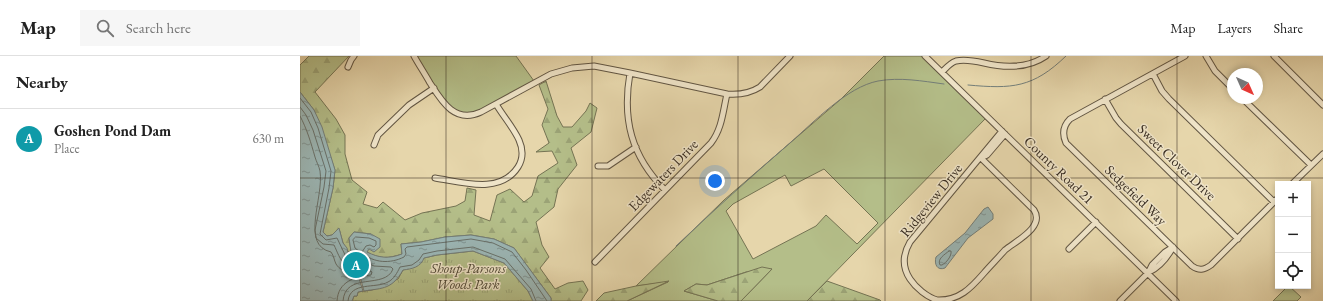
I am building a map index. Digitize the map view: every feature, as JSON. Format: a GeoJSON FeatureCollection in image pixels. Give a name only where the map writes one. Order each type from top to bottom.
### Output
{"type":"FeatureCollection","features":[{"type":"Feature","properties":{"kind":"street"},"geometry":{"type":"LineString","coordinates":[[348,67],[354,56]]}},
{"type":"Feature","properties":{"kind":"street"},"geometry":{"type":"LineString","coordinates":[[414,56],[442,101],[454,112],[466,116],[475,114],[496,104],[540,79],[562,70],[582,66],[594,66],[630,72],[727,94],[739,94],[760,87],[790,56]]}},
{"type":"Feature","properties":{"kind":"street","name":"County Road 21"},"geometry":{"type":"LineString","coordinates":[[925,56],[1176,301]]}},
{"type":"Feature","properties":{"kind":"street"},"geometry":{"type":"LineString","coordinates":[[942,72],[950,64],[962,60],[972,60],[998,66],[1011,67],[1033,63],[1046,56]]}},
{"type":"Feature","properties":{"kind":"street"},"geometry":{"type":"LineString","coordinates":[[1105,99],[1185,56]]}},
{"type":"Feature","properties":{"kind":"street"},"geometry":{"type":"LineString","coordinates":[[1206,56],[1215,71],[1227,83]]}},
{"type":"Feature","properties":{"kind":"street"},"geometry":{"type":"LineString","coordinates":[[1274,56],[1323,105]]}},
{"type":"Feature","properties":{"kind":"street"},"geometry":{"type":"LineString","coordinates":[[630,72],[627,91],[627,115],[630,132],[644,165],[665,190]]}},
{"type":"Feature","properties":{"kind":"street"},"geometry":{"type":"LineString","coordinates":[[1153,74],[1169,99],[1275,199]]}},
{"type":"Feature","properties":{"kind":"street"},"geometry":{"type":"LineString","coordinates":[[374,145],[378,135],[409,105],[434,88]]}},
{"type":"Feature","properties":{"kind":"street","name":"Edgewaters Drive"},"geometry":{"type":"LineString","coordinates":[[595,262],[711,143],[719,128],[727,94]]}},
{"type":"Feature","properties":{"kind":"street","name":"Sedgefield Way"},"geometry":{"type":"LineString","coordinates":[[1105,99],[1070,119],[1066,124],[1063,131],[1064,140],[1069,146],[1192,266],[1200,270],[1205,269],[1238,238]]}},
{"type":"Feature","properties":{"kind":"street","name":"Sweet Clover Drive"},"geometry":{"type":"LineString","coordinates":[[1105,99],[1121,124],[1238,238]]}},
{"type":"Feature","properties":{"kind":"street"},"geometry":{"type":"LineString","coordinates":[[436,178],[487,185],[501,181],[514,172],[521,158],[519,140],[496,104]]}},
{"type":"Feature","properties":{"kind":"street"},"geometry":{"type":"LineString","coordinates":[[1248,104],[1311,165]]}},
{"type":"Feature","properties":{"kind":"street","name":"Ridgeview Drive"},"geometry":{"type":"LineString","coordinates":[[953,300],[941,301],[929,297],[912,282],[905,266],[906,252],[910,242],[981,158],[984,152],[1004,132]]}},
{"type":"Feature","properties":{"kind":"street"},"geometry":{"type":"LineString","coordinates":[[598,166],[608,166],[636,147]]}},
{"type":"Feature","properties":{"kind":"street"},"geometry":{"type":"LineString","coordinates":[[1295,181],[1323,154]]}},
{"type":"Feature","properties":{"kind":"street"},"geometry":{"type":"LineString","coordinates":[[953,300],[968,291],[1006,249],[1031,229],[1036,223],[1037,216],[1031,206],[981,158]]}},
{"type":"Feature","properties":{"kind":"street"},"geometry":{"type":"LineString","coordinates":[[1238,238],[1275,201]]}},
{"type":"Feature","properties":{"kind":"street"},"geometry":{"type":"LineString","coordinates":[[1069,249],[1096,222]]}},
{"type":"Feature","properties":{"kind":"street"},"geometry":{"type":"LineString","coordinates":[[1120,301],[1148,273],[1156,269],[1169,256],[1173,248]]}},
{"type":"Feature","properties":{"kind":"green space"},"geometry":{"type":"Polygon","coordinates":[[[309,56],[349,56],[315,92],[336,119],[345,135],[345,154],[352,180],[367,192],[363,204],[377,208],[383,202],[405,220],[422,213],[456,206],[465,201],[467,188],[476,190],[474,215],[490,221],[497,195],[510,189],[524,202],[532,196],[538,176],[558,163],[552,151],[536,152],[549,143],[542,125],[548,109],[539,85],[546,81],[557,116],[563,127],[572,127],[586,111],[590,103],[597,108],[591,132],[571,148],[577,165],[558,189],[554,207],[536,222],[542,245],[549,257],[540,268],[555,289],[568,283],[583,281],[588,290],[581,301],[551,301],[551,298],[514,248],[494,239],[471,235],[445,237],[401,244],[402,254],[384,258],[366,252],[369,249],[371,234],[354,232],[349,238],[351,251],[348,252],[343,243],[339,229],[332,235],[327,236],[323,232],[333,188],[335,170],[314,110],[300,92],[300,65],[309,56]]]}},
{"type":"Feature","properties":{"kind":"green space"},"geometry":{"type":"Polygon","coordinates":[[[416,56],[516,56],[534,81],[478,111],[462,113],[451,107],[439,94],[416,56]]]}},
{"type":"Feature","properties":{"kind":"green space"},"geometry":{"type":"Polygon","coordinates":[[[884,56],[922,56],[986,118],[807,301],[741,301],[772,269],[746,272],[707,285],[696,284],[684,291],[718,301],[627,301],[668,282],[636,286],[724,200],[841,99],[884,56]],[[824,169],[791,186],[785,175],[733,204],[726,211],[753,259],[816,226],[826,215],[857,244],[878,223],[824,169]]]}},
{"type":"Feature","properties":{"kind":"green space","name":"Shoup-Parsons Woods Park"},"geometry":{"type":"Polygon","coordinates":[[[473,251],[504,263],[528,291],[533,301],[352,301],[354,296],[357,296],[358,292],[372,290],[398,279],[403,270],[424,258],[473,251]]]}},
{"type":"Feature","properties":{"kind":"green space"},"geometry":{"type":"Polygon","coordinates":[[[762,267],[772,269],[741,301],[718,301],[684,291],[696,284],[707,285],[762,267]]]}},
{"type":"Feature","properties":{"kind":"green space"},"geometry":{"type":"Polygon","coordinates":[[[669,281],[627,301],[596,301],[604,293],[669,281]]]}},
{"type":"Feature","properties":{"kind":"green space"},"geometry":{"type":"Polygon","coordinates":[[[827,281],[880,300],[881,301],[807,301],[827,281]]]}},
{"type":"Feature","properties":{"kind":"green space"},"geometry":{"type":"Polygon","coordinates":[[[1285,289],[1292,289],[1301,297],[1297,301],[1273,301],[1285,289]]]}},
{"type":"Feature","properties":{"kind":"water"},"geometry":{"type":"Polygon","coordinates":[[[300,92],[314,110],[322,127],[335,170],[333,188],[323,232],[327,236],[332,235],[339,228],[349,257],[352,256],[363,291],[358,292],[357,296],[354,296],[352,301],[300,301],[300,92]]]}},
{"type":"Feature","properties":{"kind":"water"},"geometry":{"type":"Polygon","coordinates":[[[988,207],[993,214],[993,219],[968,238],[945,268],[938,268],[935,260],[936,257],[965,233],[984,209],[988,207]]]}},
{"type":"Feature","properties":{"kind":"water"},"geometry":{"type":"Polygon","coordinates":[[[354,232],[371,234],[380,239],[380,247],[374,252],[369,249],[367,252],[376,256],[384,257],[393,257],[402,254],[401,244],[445,237],[471,235],[494,239],[514,248],[551,298],[551,301],[533,301],[528,291],[504,263],[473,251],[424,258],[421,264],[413,268],[403,270],[391,284],[382,288],[364,291],[354,255],[357,254],[351,252],[349,238],[354,232]]]}},
{"type":"Feature","properties":{"kind":"waterway"},"geometry":{"type":"LineString","coordinates":[[968,85],[997,87],[1021,84],[1043,75],[1066,56]]}},
{"type":"Feature","properties":{"kind":"waterway"},"geometry":{"type":"LineString","coordinates":[[676,246],[820,115],[855,90],[878,81],[894,79],[944,84]]}},
{"type":"Feature","properties":{"kind":"place","name":"Goshen Pond Dam"},"geometry":{"type":"Point","coordinates":[356,265]}}]}
